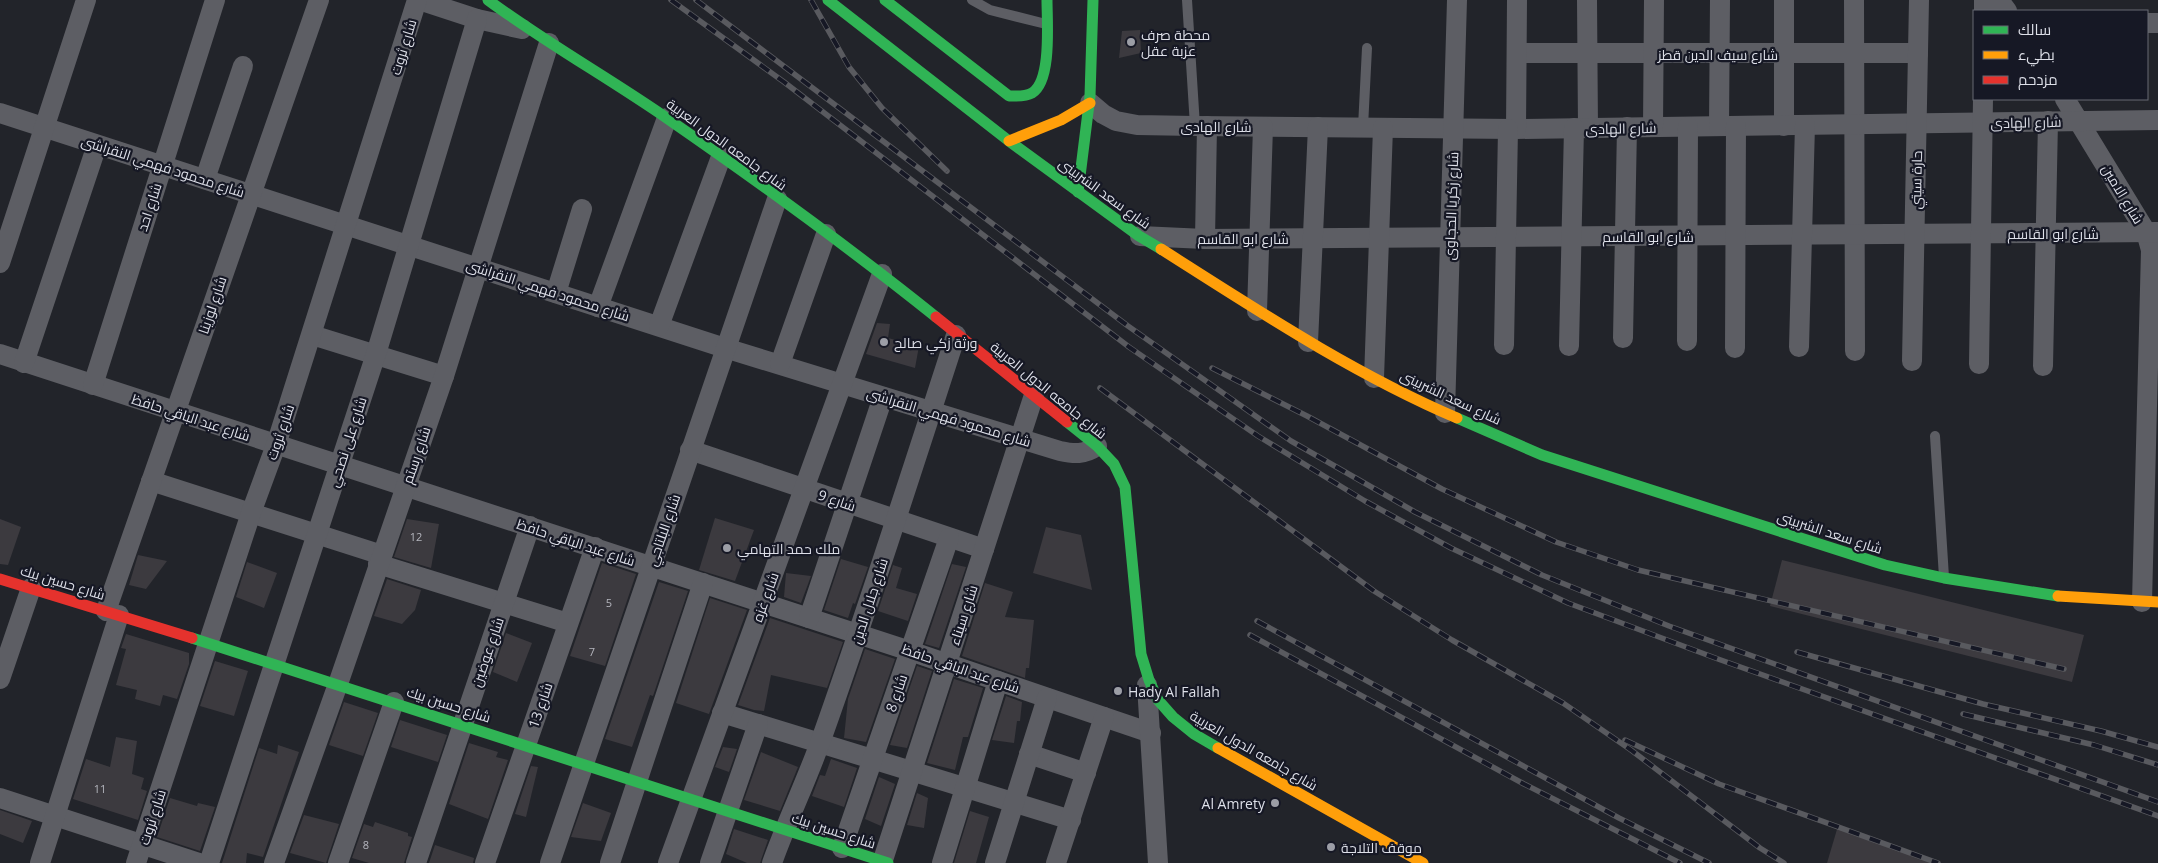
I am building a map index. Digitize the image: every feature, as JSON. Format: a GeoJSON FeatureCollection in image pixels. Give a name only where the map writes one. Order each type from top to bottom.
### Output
{"type":"FeatureCollection","features":[{"type":"Feature","properties":{"kind":"main road","name":"شارع جامعه الدول العربية"},"geometry":{"type":"LineString","coordinates":[[488,0],[529,30],[667,118],[882,274],[1097,446],[1114,464],[1125,487],[1141,654],[1147,678],[1157,700],[1172,719],[1194,734],[1423,863]]}},
{"type":"Feature","properties":{"kind":"main road","name":"شارع سعد الشربينى"},"geometry":{"type":"LineString","coordinates":[[828,0],[1009,141],[1139,236],[1308,342],[1374,378],[1445,413],[1542,455],[1885,565],[1944,578],[2054,596],[2150,602]]}},
{"type":"Feature","properties":{"kind":"main road"},"geometry":{"type":"LineString","coordinates":[[885,0],[1009,96],[1019,98],[1030,95],[1040,86],[1046,72],[1047,0]]}},
{"type":"Feature","properties":{"kind":"main road"},"geometry":{"type":"LineString","coordinates":[[1078,192],[1090,103],[1094,51],[1093,0]]}},
{"type":"Feature","properties":{"kind":"main road"},"geometry":{"type":"LineString","coordinates":[[1009,141],[1061,120],[1090,103]]}},
{"type":"Feature","properties":{"kind":"main road","name":"شارع حسين بيك"},"geometry":{"type":"LineString","coordinates":[[0,579],[274,663],[784,829],[837,853],[884,862]]}},
{"type":"Feature","properties":{"kind":"street"},"geometry":{"type":"LineString","coordinates":[[0,263],[46,129],[86,0]]}},
{"type":"Feature","properties":{"kind":"street","name":"شارع احد"},"geometry":{"type":"LineString","coordinates":[[93,385],[215,0]]}},
{"type":"Feature","properties":{"kind":"street","name":"شارع لوزينا"},"geometry":{"type":"LineString","coordinates":[[40,863],[151,482],[250,193],[319,0]]}},
{"type":"Feature","properties":{"kind":"street"},"geometry":{"type":"LineString","coordinates":[[418,0],[477,19],[529,30]]}},
{"type":"Feature","properties":{"kind":"street","name":"شارع ثروت"},"geometry":{"type":"LineString","coordinates":[[139,854],[251,513],[276,445],[312,335],[418,0]]}},
{"type":"Feature","properties":{"kind":"street","name":"شارع زكريا الحجاوى"},"geometry":{"type":"LineString","coordinates":[[1445,413],[1457,0]]}},
{"type":"Feature","properties":{"kind":"street"},"geometry":{"type":"LineString","coordinates":[[1504,345],[1506,237],[1517,53],[1517,0]]}},
{"type":"Feature","properties":{"kind":"street"},"geometry":{"type":"LineString","coordinates":[[1569,346],[1572,236],[1588,54],[1587,0]]}},
{"type":"Feature","properties":{"kind":"street"},"geometry":{"type":"LineString","coordinates":[[1653,127],[1654,0]]}},
{"type":"Feature","properties":{"kind":"street"},"geometry":{"type":"LineString","coordinates":[[1720,0],[1720,54],[1735,235],[1735,348]]}},
{"type":"Feature","properties":{"kind":"street"},"geometry":{"type":"LineString","coordinates":[[1784,0],[1784,126]]}},
{"type":"Feature","properties":{"kind":"street"},"geometry":{"type":"LineString","coordinates":[[1854,0],[1855,351]]}},
{"type":"Feature","properties":{"kind":"street","name":"حارة سيتي"},"geometry":{"type":"LineString","coordinates":[[1912,361],[1919,0]]}},
{"type":"Feature","properties":{"kind":"street","name":"شارع على نصحي"},"geometry":{"type":"LineString","coordinates":[[209,863],[376,354],[477,19]]}},
{"type":"Feature","properties":{"kind":"street","name":"شارع رستم"},"geometry":{"type":"LineString","coordinates":[[274,863],[444,376],[549,43]]}},
{"type":"Feature","properties":{"kind":"street","name":"شارع سيف الدين قطز"},"geometry":{"type":"LineString","coordinates":[[1517,53],[1918,53]]}},
{"type":"Feature","properties":{"kind":"street"},"geometry":{"type":"LineString","coordinates":[[205,179],[243,66]]}},
{"type":"Feature","properties":{"kind":"street"},"geometry":{"type":"LineString","coordinates":[[1979,364],[1983,100]]}},
{"type":"Feature","properties":{"kind":"street","name":"شارع الامين"},"geometry":{"type":"LineString","coordinates":[[2066,100],[2152,232],[2152,512],[2150,602]]}},
{"type":"Feature","properties":{"kind":"street","name":"شارع الهادى"},"geometry":{"type":"LineString","coordinates":[[1090,103],[1103,114],[1116,121],[1138,125],[1263,127],[1512,129],[2158,120]]}},
{"type":"Feature","properties":{"kind":"street","name":"شارع محمود فهمي النقراشى"},"geometry":{"type":"LineString","coordinates":[[0,114],[250,193],[725,348],[884,397],[1070,453],[1080,454],[1089,452],[1097,446]]}},
{"type":"Feature","properties":{"kind":"street"},"geometry":{"type":"LineString","coordinates":[[598,306],[667,118]]}},
{"type":"Feature","properties":{"kind":"street"},"geometry":{"type":"LineString","coordinates":[[2043,366],[2048,121]]}},
{"type":"Feature","properties":{"kind":"street"},"geometry":{"type":"LineString","coordinates":[[1201,126],[1205,239]]}},
{"type":"Feature","properties":{"kind":"street"},"geometry":{"type":"LineString","coordinates":[[1799,347],[1805,126]]}},
{"type":"Feature","properties":{"kind":"street"},"geometry":{"type":"LineString","coordinates":[[1257,311],[1263,127]]}},
{"type":"Feature","properties":{"kind":"street"},"geometry":{"type":"LineString","coordinates":[[1308,342],[1318,127]]}},
{"type":"Feature","properties":{"kind":"street"},"geometry":{"type":"LineString","coordinates":[[1687,341],[1688,127]]}},
{"type":"Feature","properties":{"kind":"street"},"geometry":{"type":"LineString","coordinates":[[1374,378],[1383,128]]}},
{"type":"Feature","properties":{"kind":"street"},"geometry":{"type":"LineString","coordinates":[[1623,338],[1627,128]]}},
{"type":"Feature","properties":{"kind":"street"},"geometry":{"type":"LineString","coordinates":[[24,363],[97,145]]}},
{"type":"Feature","properties":{"kind":"street"},"geometry":{"type":"LineString","coordinates":[[659,326],[721,157]]}},
{"type":"Feature","properties":{"kind":"street","name":"شارع البلتاجي"},"geometry":{"type":"LineString","coordinates":[[550,863],[777,199]]}},
{"type":"Feature","properties":{"kind":"street"},"geometry":{"type":"LineString","coordinates":[[556,293],[582,209]]}},
{"type":"Feature","properties":{"kind":"street","name":"شارع ابو القاسم"},"geometry":{"type":"LineString","coordinates":[[1139,236],[1205,239],[2152,232]]}},
{"type":"Feature","properties":{"kind":"street"},"geometry":{"type":"LineString","coordinates":[[780,364],[826,234]]}},
{"type":"Feature","properties":{"kind":"street","name":"شارع غزه"},"geometry":{"type":"LineString","coordinates":[[668,863],[882,274]]}},
{"type":"Feature","properties":{"kind":"street"},"geometry":{"type":"LineString","coordinates":[[312,335],[444,376]]}},
{"type":"Feature","properties":{"kind":"street","name":"شارع جلال الدين"},"geometry":{"type":"LineString","coordinates":[[772,863],[820,743],[858,634],[956,335]]}},
{"type":"Feature","properties":{"kind":"street","name":"شارع عبد الباقي حافظ"},"geometry":{"type":"LineString","coordinates":[[0,354],[595,547],[1151,733]]}},
{"type":"Feature","properties":{"kind":"street","name":"شارع سيناء"},"geometry":{"type":"LineString","coordinates":[[884,862],[1034,395]]}},
{"type":"Feature","properties":{"kind":"street"},"geometry":{"type":"LineString","coordinates":[[809,618],[884,397]]}},
{"type":"Feature","properties":{"kind":"street","name":"شارع 9"},"geometry":{"type":"LineString","coordinates":[[690,450],[984,549]]}},
{"type":"Feature","properties":{"kind":"street"},"geometry":{"type":"LineString","coordinates":[[151,482],[317,534],[380,559],[504,603],[568,623]]}},
{"type":"Feature","properties":{"kind":"street","name":"شارع عوضين"},"geometry":{"type":"LineString","coordinates":[[416,863],[530,526]]}},
{"type":"Feature","properties":{"kind":"street","name":"شارع 8"},"geometry":{"type":"LineString","coordinates":[[837,853],[873,760],[949,538]]}},
{"type":"Feature","properties":{"kind":"street","name":"شارع 13"},"geometry":{"type":"LineString","coordinates":[[485,863],[595,547]]}},
{"type":"Feature","properties":{"kind":"street"},"geometry":{"type":"LineString","coordinates":[[610,863],[703,583]]}},
{"type":"Feature","properties":{"kind":"street"},"geometry":{"type":"LineString","coordinates":[[0,679],[31,588]]}},
{"type":"Feature","properties":{"kind":"street"},"geometry":{"type":"LineString","coordinates":[[1147,678],[1158,863]]}},
{"type":"Feature","properties":{"kind":"street"},"geometry":{"type":"LineString","coordinates":[[942,863],[998,681]]}},
{"type":"Feature","properties":{"kind":"street"},"geometry":{"type":"LineString","coordinates":[[995,863],[1047,698]]}},
{"type":"Feature","properties":{"kind":"street"},"geometry":{"type":"LineString","coordinates":[[338,863],[394,702]]}},
{"type":"Feature","properties":{"kind":"street"},"geometry":{"type":"LineString","coordinates":[[722,713],[1070,820]]}},
{"type":"Feature","properties":{"kind":"street"},"geometry":{"type":"LineString","coordinates":[[1056,863],[1104,717]]}},
{"type":"Feature","properties":{"kind":"street"},"geometry":{"type":"LineString","coordinates":[[710,863],[758,724]]}},
{"type":"Feature","properties":{"kind":"street"},"geometry":{"type":"LineString","coordinates":[[1029,754],[1086,773]]}},
{"type":"Feature","properties":{"kind":"street"},"geometry":{"type":"LineString","coordinates":[[0,798],[54,816],[139,854],[199,863]]}},
{"type":"Feature","properties":{"kind":"lane"},"geometry":{"type":"LineString","coordinates":[[972,0],[990,10],[1046,24]]}},
{"type":"Feature","properties":{"kind":"lane"},"geometry":{"type":"LineString","coordinates":[[1187,0],[1201,126]]}},
{"type":"Feature","properties":{"kind":"lane"},"geometry":{"type":"LineString","coordinates":[[1363,127],[1367,48]]}},
{"type":"Feature","properties":{"kind":"lane"},"geometry":{"type":"LineString","coordinates":[[1935,436],[1944,578]]}},
{"type":"Feature","properties":{"kind":"building","name":"محطة صرف عزبة عقل"},"geometry":{"type":"Polygon","coordinates":[[[1140,30],[1141,53],[1119,58],[1122,31],[1140,30]]]}},
{"type":"Feature","properties":{"kind":"building","name":"ورثة زكي صالح"},"geometry":{"type":"Polygon","coordinates":[[[877,323],[890,324],[888,338],[919,346],[915,368],[866,354],[877,323]]]}},
{"type":"Feature","properties":{"kind":"building","name":"ملك حمد التهامي"},"geometry":{"type":"Polygon","coordinates":[[[715,518],[754,530],[735,581],[699,570],[715,518]]]}},
{"type":"Feature","properties":{"kind":"building"},"geometry":{"type":"Polygon","coordinates":[[[0,519],[21,527],[8,565],[0,564],[0,519]]]}},
{"type":"Feature","properties":{"kind":"building"},"geometry":{"type":"Polygon","coordinates":[[[407,519],[439,524],[431,568],[394,557],[407,519]]]}},
{"type":"Feature","properties":{"kind":"building"},"geometry":{"type":"Polygon","coordinates":[[[1046,527],[1081,535],[1092,590],[1033,573],[1046,527]]]}},
{"type":"Feature","properties":{"kind":"building"},"geometry":{"type":"Polygon","coordinates":[[[138,555],[167,561],[146,589],[129,585],[138,555]]]}},
{"type":"Feature","properties":{"kind":"building"},"geometry":{"type":"Polygon","coordinates":[[[841,559],[868,567],[848,618],[824,610],[841,559]]]}},
{"type":"Feature","properties":{"kind":"building"},"geometry":{"type":"Polygon","coordinates":[[[1782,560],[2084,635],[2072,682],[1770,606],[1782,560]]]}},
{"type":"Feature","properties":{"kind":"building"},"geometry":{"type":"Polygon","coordinates":[[[247,562],[277,573],[264,608],[236,597],[247,562]]]}},
{"type":"Feature","properties":{"kind":"building"},"geometry":{"type":"Polygon","coordinates":[[[602,563],[636,574],[605,666],[570,656],[602,563]]]}},
{"type":"Feature","properties":{"kind":"building"},"geometry":{"type":"Polygon","coordinates":[[[952,564],[966,567],[939,648],[925,644],[952,564]]]}},
{"type":"Feature","properties":{"kind":"building"},"geometry":{"type":"Polygon","coordinates":[[[893,565],[902,568],[896,588],[917,594],[908,621],[878,611],[893,565]]]}},
{"type":"Feature","properties":{"kind":"building"},"geometry":{"type":"Polygon","coordinates":[[[786,573],[811,576],[801,603],[784,597],[786,573]]]}},
{"type":"Feature","properties":{"kind":"building"},"geometry":{"type":"Polygon","coordinates":[[[387,579],[421,590],[415,610],[402,624],[374,616],[387,579]]]}},
{"type":"Feature","properties":{"kind":"building"},"geometry":{"type":"Polygon","coordinates":[[[659,582],[688,591],[653,696],[650,695],[632,747],[605,739],[659,582]]]}},
{"type":"Feature","properties":{"kind":"building"},"geometry":{"type":"Polygon","coordinates":[[[985,583],[1013,592],[1005,617],[1034,620],[1029,668],[1026,668],[1025,678],[962,656],[985,583]]]}},
{"type":"Feature","properties":{"kind":"building"},"geometry":{"type":"Polygon","coordinates":[[[710,598],[747,610],[709,714],[676,703],[710,598]]]}},
{"type":"Feature","properties":{"kind":"building"},"geometry":{"type":"Polygon","coordinates":[[[770,618],[843,642],[827,688],[771,675],[764,711],[754,710],[738,705],[770,618]]]}},
{"type":"Feature","properties":{"kind":"building"},"geometry":{"type":"Polygon","coordinates":[[[506,633],[532,643],[517,682],[493,672],[506,633]]]}},
{"type":"Feature","properties":{"kind":"building"},"geometry":{"type":"Polygon","coordinates":[[[126,634],[189,653],[189,664],[177,699],[163,695],[160,706],[135,699],[137,690],[116,685],[126,649],[121,648],[126,634]]]}},
{"type":"Feature","properties":{"kind":"building"},"geometry":{"type":"Polygon","coordinates":[[[865,649],[895,659],[866,742],[844,738],[848,699],[865,649]]]}},
{"type":"Feature","properties":{"kind":"building"},"geometry":{"type":"Polygon","coordinates":[[[215,661],[248,671],[234,716],[200,706],[215,661]]]}},
{"type":"Feature","properties":{"kind":"building"},"geometry":{"type":"Polygon","coordinates":[[[917,666],[932,671],[907,748],[890,745],[917,666]]]}},
{"type":"Feature","properties":{"kind":"building"},"geometry":{"type":"Polygon","coordinates":[[[954,679],[983,688],[968,737],[963,737],[955,770],[927,763],[954,679]]]}},
{"type":"Feature","properties":{"kind":"building"},"geometry":{"type":"Polygon","coordinates":[[[1006,696],[1022,702],[1020,721],[1017,721],[1014,743],[992,740],[1006,696]]]}},
{"type":"Feature","properties":{"kind":"building"},"geometry":{"type":"Polygon","coordinates":[[[344,702],[378,713],[363,756],[329,745],[344,702]]]}},
{"type":"Feature","properties":{"kind":"building"},"geometry":{"type":"Polygon","coordinates":[[[400,720],[447,735],[438,762],[391,747],[400,720]]]}},
{"type":"Feature","properties":{"kind":"building"},"geometry":{"type":"Polygon","coordinates":[[[116,737],[137,741],[132,774],[144,778],[141,789],[147,791],[138,820],[73,799],[86,759],[110,767],[116,737]]]}},
{"type":"Feature","properties":{"kind":"building"},"geometry":{"type":"Polygon","coordinates":[[[469,743],[498,752],[496,757],[508,760],[488,819],[449,804],[469,743]]]}},
{"type":"Feature","properties":{"kind":"building"},"geometry":{"type":"Polygon","coordinates":[[[278,745],[299,752],[263,857],[247,853],[246,863],[222,863],[259,748],[277,754],[278,745]]]}},
{"type":"Feature","properties":{"kind":"building"},"geometry":{"type":"Polygon","coordinates":[[[723,747],[737,749],[729,772],[715,767],[723,747]]]}},
{"type":"Feature","properties":{"kind":"building"},"geometry":{"type":"Polygon","coordinates":[[[761,752],[798,767],[780,811],[744,800],[761,752]]]}},
{"type":"Feature","properties":{"kind":"building"},"geometry":{"type":"Polygon","coordinates":[[[831,759],[857,768],[844,807],[812,796],[820,775],[825,776],[831,759]]]}},
{"type":"Feature","properties":{"kind":"building"},"geometry":{"type":"Polygon","coordinates":[[[531,766],[538,767],[526,817],[515,814],[531,766]]]}},
{"type":"Feature","properties":{"kind":"building"},"geometry":{"type":"Polygon","coordinates":[[[879,777],[895,784],[881,826],[865,819],[879,777]]]}},
{"type":"Feature","properties":{"kind":"building"},"geometry":{"type":"Polygon","coordinates":[[[917,793],[928,798],[924,828],[907,825],[917,793]]]}},
{"type":"Feature","properties":{"kind":"building"},"geometry":{"type":"Polygon","coordinates":[[[170,798],[197,806],[198,803],[215,807],[200,851],[157,837],[170,798]]]}},
{"type":"Feature","properties":{"kind":"building"},"geometry":{"type":"Polygon","coordinates":[[[583,803],[611,813],[601,841],[571,837],[583,803]]]}},
{"type":"Feature","properties":{"kind":"building"},"geometry":{"type":"Polygon","coordinates":[[[0,810],[32,821],[23,843],[0,834],[0,810]]]}},
{"type":"Feature","properties":{"kind":"building"},"geometry":{"type":"Polygon","coordinates":[[[970,811],[989,817],[976,863],[954,863],[970,811]]]}},
{"type":"Feature","properties":{"kind":"building"},"geometry":{"type":"Polygon","coordinates":[[[304,815],[339,824],[326,863],[290,853],[304,815]]]}},
{"type":"Feature","properties":{"kind":"building"},"geometry":{"type":"Polygon","coordinates":[[[375,822],[408,833],[408,836],[412,837],[404,863],[369,863],[352,858],[364,824],[373,827],[375,822]]]}},
{"type":"Feature","properties":{"kind":"building"},"geometry":{"type":"Polygon","coordinates":[[[1838,826],[1933,860],[1932,863],[1827,863],[1838,826]]]}},
{"type":"Feature","properties":{"kind":"building"},"geometry":{"type":"Polygon","coordinates":[[[734,829],[768,840],[760,863],[747,863],[726,854],[734,829]]]}},
{"type":"Feature","properties":{"kind":"building"},"geometry":{"type":"Polygon","coordinates":[[[435,845],[474,858],[473,863],[429,863],[435,845]]]}},
{"type":"Feature","properties":{"kind":"railway"},"geometry":{"type":"LineString","coordinates":[[671,0],[784,82],[1129,347],[1258,436],[1365,501],[1451,548],[1568,603],[1718,659],[2158,816]]}},
{"type":"Feature","properties":{"kind":"railway"},"geometry":{"type":"LineString","coordinates":[[696,0],[1128,326],[1291,441],[1415,512],[1542,575],[1669,626],[2158,802]]}},
{"type":"Feature","properties":{"kind":"railway"},"geometry":{"type":"LineString","coordinates":[[811,0],[849,67],[882,108],[947,171]]}},
{"type":"Feature","properties":{"kind":"railway"},"geometry":{"type":"LineString","coordinates":[[1212,368],[1307,416],[1442,489],[1556,542],[1638,570],[2064,669]]}},
{"type":"Feature","properties":{"kind":"railway"},"geometry":{"type":"LineString","coordinates":[[1100,388],[1374,591],[1452,640],[1563,703],[1631,750],[1760,848],[1784,863]]}},
{"type":"Feature","properties":{"kind":"railway"},"geometry":{"type":"LineString","coordinates":[[1257,621],[1619,818],[1709,863]]}},
{"type":"Feature","properties":{"kind":"railway"},"geometry":{"type":"LineString","coordinates":[[1250,635],[1524,784],[1680,863]]}},
{"type":"Feature","properties":{"kind":"railway"},"geometry":{"type":"LineString","coordinates":[[1797,652],[1983,704],[2101,731],[2158,747]]}},
{"type":"Feature","properties":{"kind":"railway"},"geometry":{"type":"LineString","coordinates":[[1963,714],[2094,745],[2158,765]]}},
{"type":"Feature","properties":{"kind":"railway"},"geometry":{"type":"LineString","coordinates":[[1625,740],[1719,784],[1938,863]]}},
{"type":"Feature","properties":{"kind":"traffic: fast"},"geometry":{"type":"LineString","coordinates":[[488,0],[532,31],[646,104],[736,167],[904,291],[936,317]]}},
{"type":"Feature","properties":{"kind":"traffic: fast"},"geometry":{"type":"LineString","coordinates":[[828,0],[1009,141],[1139,236],[1161,249]]}},
{"type":"Feature","properties":{"kind":"traffic: fast"},"geometry":{"type":"LineString","coordinates":[[885,0],[1009,96],[1032,93],[1043,76],[1048,36],[1047,0]]}},
{"type":"Feature","properties":{"kind":"traffic: fast"},"geometry":{"type":"LineString","coordinates":[[1078,192],[1090,96],[1093,0]]}},
{"type":"Feature","properties":{"kind":"traffic: fast"},"geometry":{"type":"LineString","coordinates":[[1457,418],[1542,455],[1885,565],[1944,578],[2058,596]]}},
{"type":"Feature","properties":{"kind":"traffic: fast"},"geometry":{"type":"LineString","coordinates":[[1067,422],[1097,446],[1114,464],[1125,487],[1141,654],[1149,680],[1158,700],[1173,717],[1194,734],[1218,748]]}},
{"type":"Feature","properties":{"kind":"traffic: fast"},"geometry":{"type":"LineString","coordinates":[[192,638],[888,863]]}},
{"type":"Feature","properties":{"kind":"traffic: slow"},"geometry":{"type":"LineString","coordinates":[[1009,141],[1061,120],[1090,103]]}},
{"type":"Feature","properties":{"kind":"traffic: slow"},"geometry":{"type":"LineString","coordinates":[[1161,249],[1306,340],[1380,381],[1457,418]]}},
{"type":"Feature","properties":{"kind":"traffic: slow"},"geometry":{"type":"LineString","coordinates":[[2058,596],[2158,602]]}},
{"type":"Feature","properties":{"kind":"traffic: slow"},"geometry":{"type":"LineString","coordinates":[[1218,748],[1423,863]]}},
{"type":"Feature","properties":{"kind":"traffic: jam"},"geometry":{"type":"LineString","coordinates":[[936,317],[1067,422]]}},
{"type":"Feature","properties":{"kind":"traffic: jam"},"geometry":{"type":"LineString","coordinates":[[0,579],[192,638]]}},
{"type":"Feature","properties":{"kind":"place","name":"محطة صرف عزبة عقل"},"geometry":{"type":"Point","coordinates":[1131,42]}},
{"type":"Feature","properties":{"kind":"place","name":"ورثة زكي صالح"},"geometry":{"type":"Point","coordinates":[884,342]}},
{"type":"Feature","properties":{"kind":"place","name":"ملك حمد التهامي"},"geometry":{"type":"Point","coordinates":[727,548]}},
{"type":"Feature","properties":{"kind":"place","name":"Hady Al Fallah"},"geometry":{"type":"Point","coordinates":[1118,691]}},
{"type":"Feature","properties":{"kind":"place","name":"Al Amrety"},"geometry":{"type":"Point","coordinates":[1275,803]}},
{"type":"Feature","properties":{"kind":"place","name":"موقف التلاجة"},"geometry":{"type":"Point","coordinates":[1331,847]}}]}
